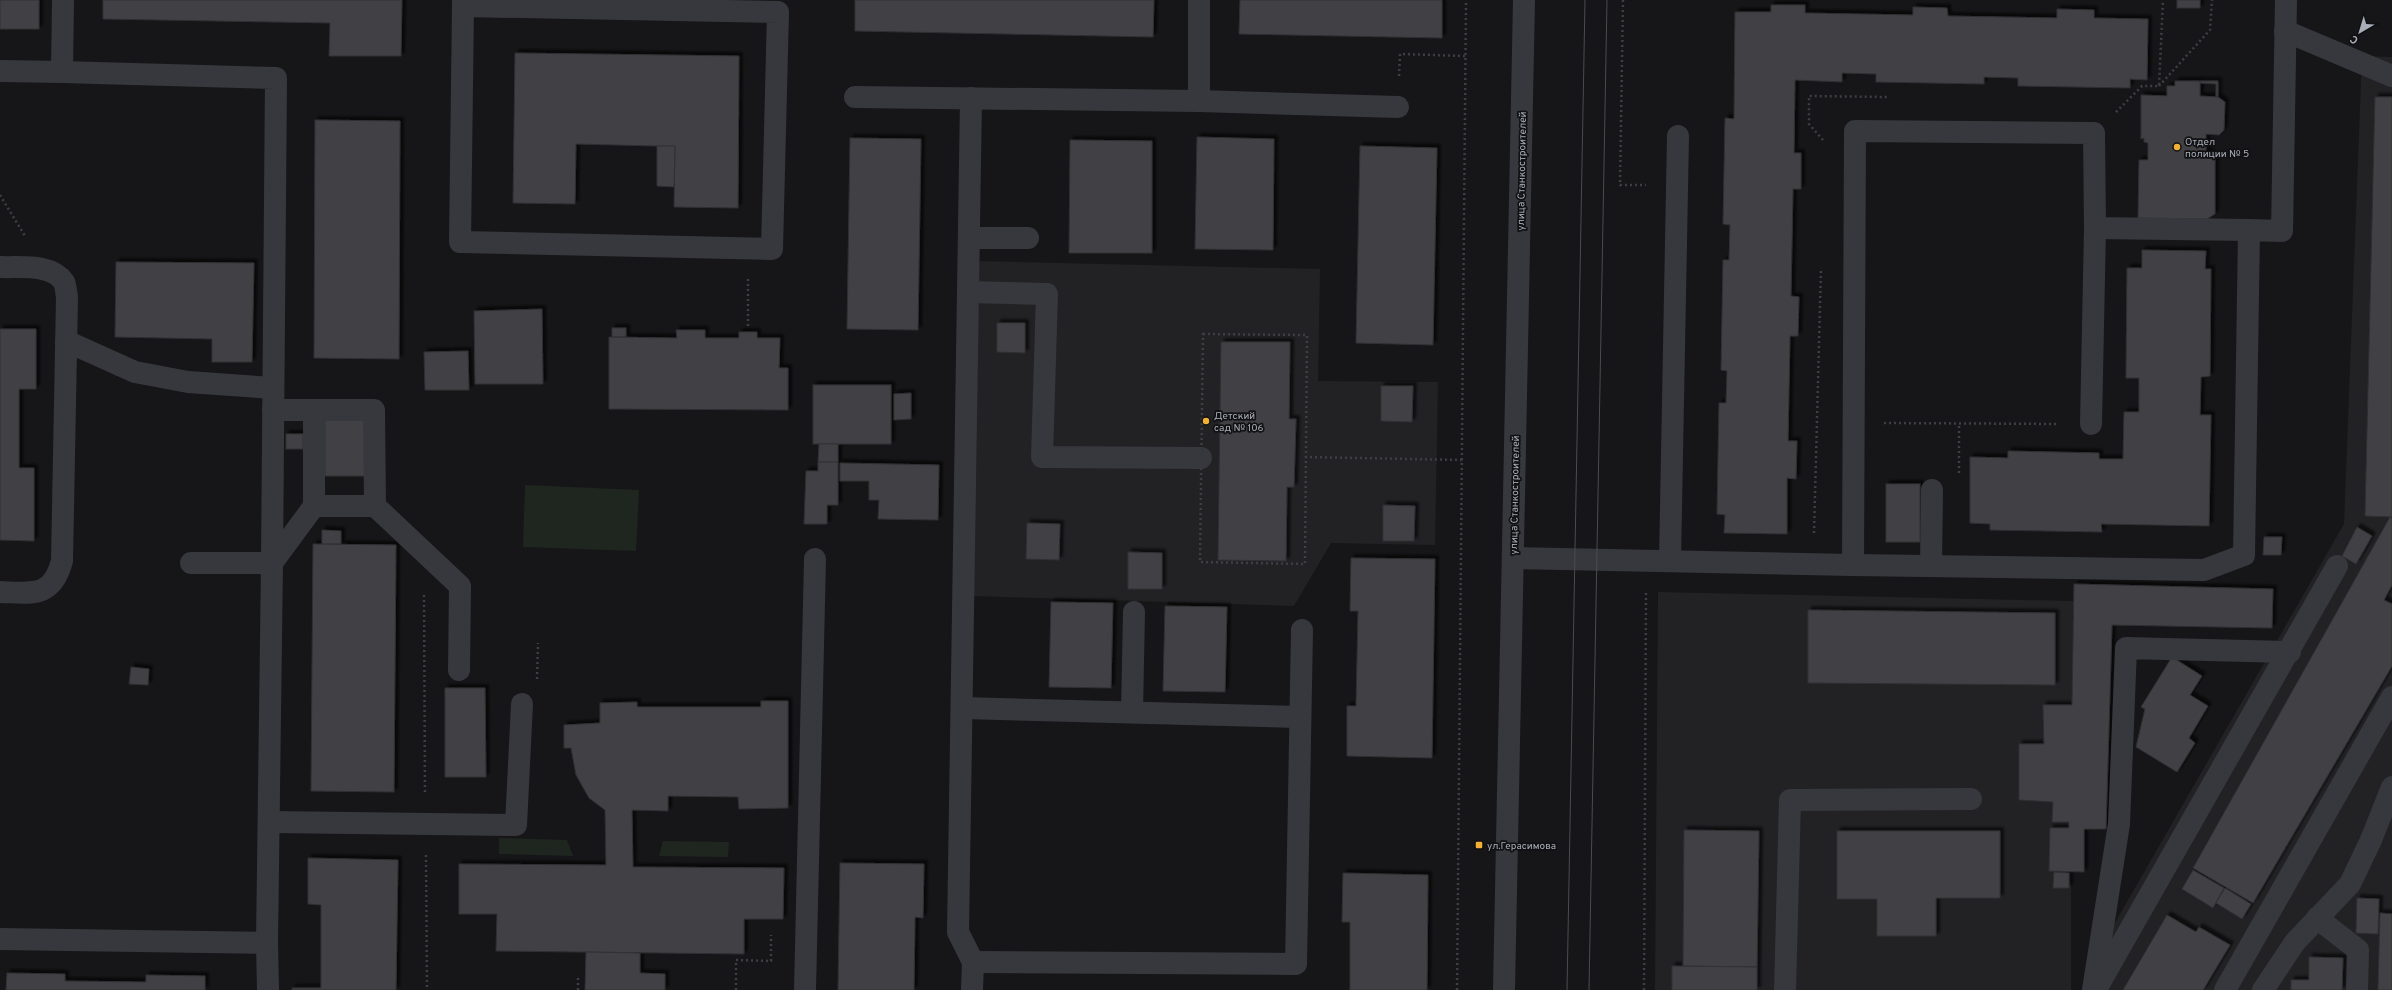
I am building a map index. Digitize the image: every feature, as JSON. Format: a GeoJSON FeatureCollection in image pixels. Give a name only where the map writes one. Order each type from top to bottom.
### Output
{"type":"FeatureCollection","features":[{"type":"Feature","properties":{"kind":"street"},"geometry":{"type":"LineString","coordinates":[[62,72],[63,0]]}},
{"type":"Feature","properties":{"kind":"street"},"geometry":{"type":"LineString","coordinates":[[1199,0],[1199,101]]}},
{"type":"Feature","properties":{"kind":"street","name":"улица Станкостроителей"},"geometry":{"type":"LineString","coordinates":[[1504,990],[1524,0]]}},
{"type":"Feature","properties":{"kind":"street"},"geometry":{"type":"LineString","coordinates":[[2095,228],[2282,230],[2286,0]]}},
{"type":"Feature","properties":{"kind":"street"},"geometry":{"type":"LineString","coordinates":[[463,3],[778,12],[772,249],[460,242],[463,3]]}},
{"type":"Feature","properties":{"kind":"street"},"geometry":{"type":"LineString","coordinates":[[2285,31],[2392,76]]}},
{"type":"Feature","properties":{"kind":"street"},"geometry":{"type":"LineString","coordinates":[[0,71],[276,78],[267,943],[268,990]]}},
{"type":"Feature","properties":{"kind":"street"},"geometry":{"type":"LineString","coordinates":[[855,97],[1199,101],[1398,107]]}},
{"type":"Feature","properties":{"kind":"street"},"geometry":{"type":"LineString","coordinates":[[971,98],[963,708],[958,932],[973,962],[972,990]]}},
{"type":"Feature","properties":{"kind":"street"},"geometry":{"type":"LineString","coordinates":[[1853,565],[1855,131],[2094,133],[2095,228],[2091,424]]}},
{"type":"Feature","properties":{"kind":"street"},"geometry":{"type":"LineString","coordinates":[[1670,560],[1678,136]]}},
{"type":"Feature","properties":{"kind":"street"},"geometry":{"type":"LineString","coordinates":[[1513,558],[2204,570],[2244,555],[2249,230]]}},
{"type":"Feature","properties":{"kind":"street"},"geometry":{"type":"LineString","coordinates":[[969,238],[1028,238]]}},
{"type":"Feature","properties":{"kind":"street"},"geometry":{"type":"LineString","coordinates":[[0,268],[38,268],[56,274],[65,283],[67,297],[61,566],[58,577],[48,588],[30,592],[0,592]]}},
{"type":"Feature","properties":{"kind":"street"},"geometry":{"type":"LineString","coordinates":[[968,292],[1047,294],[1042,457],[1201,458]]}},
{"type":"Feature","properties":{"kind":"street"},"geometry":{"type":"LineString","coordinates":[[66,341],[135,372],[188,382],[273,388]]}},
{"type":"Feature","properties":{"kind":"street"},"geometry":{"type":"LineString","coordinates":[[273,410],[374,410],[375,506]]}},
{"type":"Feature","properties":{"kind":"street"},"geometry":{"type":"LineString","coordinates":[[272,564],[314,506],[314,410]]}},
{"type":"Feature","properties":{"kind":"street"},"geometry":{"type":"LineString","coordinates":[[1931,566],[1932,490]]}},
{"type":"Feature","properties":{"kind":"street"},"geometry":{"type":"LineString","coordinates":[[314,506],[375,506],[460,586],[459,670]]}},
{"type":"Feature","properties":{"kind":"street"},"geometry":{"type":"LineString","coordinates":[[805,990],[815,559]]}},
{"type":"Feature","properties":{"kind":"street"},"geometry":{"type":"LineString","coordinates":[[191,563],[272,564]]}},
{"type":"Feature","properties":{"kind":"street"},"geometry":{"type":"LineString","coordinates":[[2094,990],[2290,652],[2337,566]]}},
{"type":"Feature","properties":{"kind":"street"},"geometry":{"type":"LineString","coordinates":[[1132,712],[1134,612]]}},
{"type":"Feature","properties":{"kind":"street"},"geometry":{"type":"LineString","coordinates":[[973,962],[1296,964],[1302,630]]}},
{"type":"Feature","properties":{"kind":"street"},"geometry":{"type":"LineString","coordinates":[[2094,990],[2119,824],[2126,648],[2290,652]]}},
{"type":"Feature","properties":{"kind":"street"},"geometry":{"type":"LineString","coordinates":[[2226,990],[2392,696]]}},
{"type":"Feature","properties":{"kind":"street"},"geometry":{"type":"LineString","coordinates":[[269,822],[516,824],[522,704]]}},
{"type":"Feature","properties":{"kind":"street"},"geometry":{"type":"LineString","coordinates":[[963,708],[1300,717]]}},
{"type":"Feature","properties":{"kind":"street"},"geometry":{"type":"LineString","coordinates":[[2263,990],[2295,942],[2350,884],[2371,840],[2392,790]]}},
{"type":"Feature","properties":{"kind":"street"},"geometry":{"type":"LineString","coordinates":[[1785,990],[1790,800],[1971,799]]}},
{"type":"Feature","properties":{"kind":"street"},"geometry":{"type":"LineString","coordinates":[[2317,918],[2358,950],[2357,990]]}},
{"type":"Feature","properties":{"kind":"street"},"geometry":{"type":"LineString","coordinates":[[0,939],[267,943]]}},
{"type":"Feature","properties":{"kind":"path"},"geometry":{"type":"LineString","coordinates":[[1457,990],[1466,0]]}},
{"type":"Feature","properties":{"kind":"path"},"geometry":{"type":"LineString","coordinates":[[2159,86],[2163,0]]}},
{"type":"Feature","properties":{"kind":"path"},"geometry":{"type":"LineString","coordinates":[[2113,114],[2142,86],[2159,86],[2210,30],[2212,0]]}},
{"type":"Feature","properties":{"kind":"path"},"geometry":{"type":"LineString","coordinates":[[1398,107],[1400,54],[1466,56]]}},
{"type":"Feature","properties":{"kind":"path"},"geometry":{"type":"LineString","coordinates":[[0,195],[46,271]]}},
{"type":"Feature","properties":{"kind":"path"},"geometry":{"type":"LineString","coordinates":[[748,249],[748,328]]}},
{"type":"Feature","properties":{"kind":"path"},"geometry":{"type":"LineString","coordinates":[[1203,334],[1306,335],[1306,457],[1305,564],[1200,562],[1203,334]]}},
{"type":"Feature","properties":{"kind":"path"},"geometry":{"type":"LineString","coordinates":[[1854,423],[2091,424]]}},
{"type":"Feature","properties":{"kind":"path"},"geometry":{"type":"LineString","coordinates":[[1306,457],[1462,460]]}},
{"type":"Feature","properties":{"kind":"path"},"geometry":{"type":"LineString","coordinates":[[424,552],[427,990]]}},
{"type":"Feature","properties":{"kind":"path"},"geometry":{"type":"LineString","coordinates":[[736,990],[736,960],[771,961],[771,935]]}},
{"type":"Feature","properties":{"kind":"path"},"geometry":{"type":"LineString","coordinates":[[578,976],[578,990]]}},
{"type":"Feature","properties":{"kind":"shaded area"},"geometry":{"type":"Polygon","coordinates":[[[2362,56],[2392,57],[2392,990],[2083,990],[2085,975],[2344,524],[2362,56]]]}},
{"type":"Feature","properties":{"kind":"shaded area","name":"Детский сад № 106"},"geometry":{"type":"Polygon","coordinates":[[[977,261],[1320,269],[1318,381],[1438,382],[1435,545],[1331,543],[1294,606],[973,596],[977,261]]]}},
{"type":"Feature","properties":{"kind":"shaded area"},"geometry":{"type":"Polygon","coordinates":[[[525,485],[639,490],[636,551],[523,547],[525,485]]]}},
{"type":"Feature","properties":{"kind":"shaded area"},"geometry":{"type":"Polygon","coordinates":[[[1658,592],[2074,601],[2072,705],[2043,705],[2044,744],[2019,744],[2019,800],[2053,802],[2052,822],[2069,822],[2069,828],[2050,828],[2049,871],[2071,871],[2071,990],[1655,990],[1658,592]]]}},
{"type":"Feature","properties":{"kind":"shaded area"},"geometry":{"type":"Polygon","coordinates":[[[499,838],[567,840],[573,856],[499,854],[499,838]]]}},
{"type":"Feature","properties":{"kind":"shaded area"},"geometry":{"type":"Polygon","coordinates":[[[663,841],[729,842],[728,857],[659,856],[663,841]]]}},
{"type":"Feature","properties":{"kind":"building"},"geometry":{"type":"Polygon","coordinates":[[[0,0],[39,0],[39,29],[0,29],[0,0]]]}},
{"type":"Feature","properties":{"kind":"building"},"geometry":{"type":"Polygon","coordinates":[[[103,0],[402,0],[401,56],[329,56],[330,23],[103,19],[103,0]]]}},
{"type":"Feature","properties":{"kind":"building"},"geometry":{"type":"Polygon","coordinates":[[[855,0],[1154,0],[1153,37],[855,31],[855,0]]]}},
{"type":"Feature","properties":{"kind":"building"},"geometry":{"type":"Polygon","coordinates":[[[1240,0],[1442,0],[1442,38],[1239,34],[1240,0]]]}},
{"type":"Feature","properties":{"kind":"building"},"geometry":{"type":"Polygon","coordinates":[[[2177,0],[2200,0],[2200,8],[2177,8],[2177,0]]]}},
{"type":"Feature","properties":{"kind":"building"},"geometry":{"type":"Polygon","coordinates":[[[1771,5],[1805,5],[1805,13],[1913,15],[1913,7],[1947,8],[1948,16],[2057,18],[2057,9],[2094,10],[2094,18],[2148,19],[2147,80],[2130,79],[2130,88],[2018,86],[2018,78],[1984,77],[1984,84],[1876,82],[1876,74],[1842,73],[1842,82],[1795,80],[1794,153],[1801,153],[1801,189],[1793,189],[1791,296],[1799,297],[1798,336],[1790,336],[1788,441],[1797,441],[1796,479],[1787,478],[1787,534],[1724,533],[1725,515],[1717,514],[1719,403],[1726,403],[1727,371],[1721,370],[1723,260],[1729,260],[1730,225],[1723,224],[1725,118],[1734,119],[1735,12],[1771,12],[1771,5]]]}},
{"type":"Feature","properties":{"kind":"building"},"geometry":{"type":"Polygon","coordinates":[[[515,53],[739,56],[738,208],[674,207],[675,146],[576,144],[575,204],[513,203],[515,53]]]}},
{"type":"Feature","properties":{"kind":"building","name":"Отдел полиции № 5"},"geometry":{"type":"Polygon","coordinates":[[[2175,81],[2200,81],[2200,96],[2218,97],[2225,102],[2224,130],[2219,135],[2206,134],[2206,151],[2215,156],[2215,214],[2207,219],[2138,218],[2139,160],[2148,160],[2148,143],[2144,142],[2144,138],[2141,139],[2141,95],[2167,96],[2167,86],[2175,86],[2175,81]]]}},
{"type":"Feature","properties":{"kind":"building"},"geometry":{"type":"Polygon","coordinates":[[[2200,81],[2218,81],[2218,97],[2216,96],[2216,84],[2200,83],[2200,81]]]}},
{"type":"Feature","properties":{"kind":"building"},"geometry":{"type":"Polygon","coordinates":[[[2375,97],[2392,97],[2392,517],[2365,516],[2375,97]]]}},
{"type":"Feature","properties":{"kind":"building"},"geometry":{"type":"Polygon","coordinates":[[[315,120],[400,121],[399,359],[314,358],[315,120]]]}},
{"type":"Feature","properties":{"kind":"building"},"geometry":{"type":"Polygon","coordinates":[[[1197,137],[1274,139],[1273,250],[1195,249],[1197,137]]]}},
{"type":"Feature","properties":{"kind":"building"},"geometry":{"type":"Polygon","coordinates":[[[850,138],[921,139],[918,330],[847,329],[850,138]]]}},
{"type":"Feature","properties":{"kind":"building"},"geometry":{"type":"Polygon","coordinates":[[[1070,140],[1152,141],[1152,253],[1069,253],[1070,140]]]}},
{"type":"Feature","properties":{"kind":"building"},"geometry":{"type":"Polygon","coordinates":[[[657,146],[675,146],[674,187],[657,186],[657,146]]]}},
{"type":"Feature","properties":{"kind":"building"},"geometry":{"type":"Polygon","coordinates":[[[1360,146],[1437,148],[1433,345],[1356,343],[1360,146]]]}},
{"type":"Feature","properties":{"kind":"building"},"geometry":{"type":"Polygon","coordinates":[[[2142,250],[2206,251],[2205,269],[2211,269],[2210,376],[2201,377],[2200,415],[2211,415],[2209,526],[2101,524],[2102,532],[1990,530],[1990,524],[1970,523],[1970,457],[2008,458],[2008,451],[2099,453],[2099,459],[2123,459],[2124,412],[2139,412],[2139,378],[2126,378],[2127,268],[2142,268],[2142,250]]]}},
{"type":"Feature","properties":{"kind":"building"},"geometry":{"type":"Polygon","coordinates":[[[116,262],[254,263],[252,362],[212,362],[212,339],[115,337],[116,262]]]}},
{"type":"Feature","properties":{"kind":"building"},"geometry":{"type":"Polygon","coordinates":[[[542,309],[543,384],[475,384],[474,311],[542,309]]]}},
{"type":"Feature","properties":{"kind":"building"},"geometry":{"type":"Polygon","coordinates":[[[997,323],[1025,323],[1025,353],[997,352],[997,323]]]}},
{"type":"Feature","properties":{"kind":"building"},"geometry":{"type":"Polygon","coordinates":[[[612,328],[626,328],[626,337],[612,337],[612,328]]]}},
{"type":"Feature","properties":{"kind":"building"},"geometry":{"type":"Polygon","coordinates":[[[0,329],[36,329],[36,389],[19,389],[19,468],[34,468],[34,541],[0,540],[0,329]]]}},
{"type":"Feature","properties":{"kind":"building"},"geometry":{"type":"Polygon","coordinates":[[[676,330],[705,330],[705,338],[739,338],[739,332],[757,332],[757,338],[780,338],[779,368],[788,368],[788,410],[609,409],[609,337],[677,338],[676,330]]]}},
{"type":"Feature","properties":{"kind":"building"},"geometry":{"type":"Polygon","coordinates":[[[1221,342],[1290,342],[1289,419],[1296,419],[1294,487],[1287,487],[1286,561],[1218,560],[1221,342]]]}},
{"type":"Feature","properties":{"kind":"building"},"geometry":{"type":"Polygon","coordinates":[[[468,351],[469,390],[425,390],[424,352],[468,351]]]}},
{"type":"Feature","properties":{"kind":"building"},"geometry":{"type":"Polygon","coordinates":[[[813,385],[891,385],[891,444],[813,444],[813,385]]]}},
{"type":"Feature","properties":{"kind":"building"},"geometry":{"type":"Polygon","coordinates":[[[1381,386],[1413,386],[1412,422],[1381,421],[1381,386]]]}},
{"type":"Feature","properties":{"kind":"building"},"geometry":{"type":"Polygon","coordinates":[[[911,393],[911,419],[894,420],[894,394],[911,393]]]}},
{"type":"Feature","properties":{"kind":"building"},"geometry":{"type":"Polygon","coordinates":[[[325,418],[366,419],[365,476],[325,476],[325,418]]]}},
{"type":"Feature","properties":{"kind":"building"},"geometry":{"type":"Polygon","coordinates":[[[286,434],[303,434],[303,449],[286,449],[286,434]]]}},
{"type":"Feature","properties":{"kind":"building"},"geometry":{"type":"Polygon","coordinates":[[[819,444],[838,444],[838,462],[818,462],[819,444]]]}},
{"type":"Feature","properties":{"kind":"building"},"geometry":{"type":"Polygon","coordinates":[[[818,462],[838,462],[838,505],[827,505],[827,524],[804,524],[806,471],[818,471],[818,462]]]}},
{"type":"Feature","properties":{"kind":"building"},"geometry":{"type":"Polygon","coordinates":[[[840,463],[939,465],[938,520],[878,519],[879,500],[869,500],[869,481],[840,481],[840,463]]]}},
{"type":"Feature","properties":{"kind":"building"},"geometry":{"type":"Polygon","coordinates":[[[1886,484],[1920,484],[1920,542],[1886,542],[1886,484]]]}},
{"type":"Feature","properties":{"kind":"building"},"geometry":{"type":"Polygon","coordinates":[[[1383,505],[1415,506],[1414,541],[1383,541],[1383,505]]]}},
{"type":"Feature","properties":{"kind":"building"},"geometry":{"type":"Polygon","coordinates":[[[2390,517],[2392,518],[2392,585],[2384,600],[2392,604],[2392,666],[2253,903],[2193,868],[2390,517]]]}},
{"type":"Feature","properties":{"kind":"building"},"geometry":{"type":"Polygon","coordinates":[[[1027,523],[1060,524],[1059,560],[1026,559],[1027,523]]]}},
{"type":"Feature","properties":{"kind":"building"},"geometry":{"type":"Polygon","coordinates":[[[2357,527],[2372,536],[2356,564],[2342,556],[2357,527]]]}},
{"type":"Feature","properties":{"kind":"building"},"geometry":{"type":"Polygon","coordinates":[[[322,530],[341,531],[341,544],[322,544],[322,530]]]}},
{"type":"Feature","properties":{"kind":"building"},"geometry":{"type":"Polygon","coordinates":[[[2264,537],[2282,537],[2281,555],[2263,555],[2264,537]]]}},
{"type":"Feature","properties":{"kind":"building"},"geometry":{"type":"Polygon","coordinates":[[[313,544],[396,545],[394,792],[311,791],[313,544]]]}},
{"type":"Feature","properties":{"kind":"building"},"geometry":{"type":"Polygon","coordinates":[[[1128,552],[1162,553],[1162,589],[1128,589],[1128,552]]]}},
{"type":"Feature","properties":{"kind":"building"},"geometry":{"type":"Polygon","coordinates":[[[1351,558],[1435,559],[1432,758],[1347,756],[1347,706],[1356,706],[1358,611],[1350,611],[1351,558]]]}},
{"type":"Feature","properties":{"kind":"building"},"geometry":{"type":"Polygon","coordinates":[[[2074,584],[2273,589],[2272,628],[2112,625],[2106,829],[2084,829],[2084,872],[2049,871],[2050,828],[2069,828],[2069,822],[2052,822],[2053,802],[2019,800],[2019,744],[2044,744],[2043,705],[2072,705],[2074,584]]]}},
{"type":"Feature","properties":{"kind":"building"},"geometry":{"type":"Polygon","coordinates":[[[1051,602],[1113,603],[1111,688],[1049,687],[1051,602]]]}},
{"type":"Feature","properties":{"kind":"building"},"geometry":{"type":"Polygon","coordinates":[[[1165,606],[1227,607],[1225,692],[1163,691],[1165,606]]]}},
{"type":"Feature","properties":{"kind":"building"},"geometry":{"type":"Polygon","coordinates":[[[1808,610],[2055,613],[2055,685],[1808,683],[1808,610]]]}},
{"type":"Feature","properties":{"kind":"building"},"geometry":{"type":"Polygon","coordinates":[[[2172,657],[2202,676],[2190,695],[2208,706],[2189,738],[2195,743],[2177,772],[2136,747],[2145,709],[2141,707],[2172,657]]]}},
{"type":"Feature","properties":{"kind":"building"},"geometry":{"type":"Polygon","coordinates":[[[131,667],[149,669],[148,685],[129,684],[131,667]]]}},
{"type":"Feature","properties":{"kind":"building"},"geometry":{"type":"Polygon","coordinates":[[[445,688],[485,688],[486,777],[445,777],[445,688]]]}},
{"type":"Feature","properties":{"kind":"building"},"geometry":{"type":"Polygon","coordinates":[[[761,701],[788,701],[788,808],[739,809],[738,797],[668,796],[668,811],[632,810],[633,867],[784,868],[783,919],[744,919],[744,954],[496,951],[497,914],[459,914],[459,864],[606,865],[605,810],[589,798],[576,775],[571,748],[564,748],[564,725],[600,723],[600,703],[637,702],[637,707],[761,707],[761,701]]]}},
{"type":"Feature","properties":{"kind":"building"},"geometry":{"type":"Polygon","coordinates":[[[1684,830],[1759,831],[1757,967],[1683,966],[1684,830]]]}},
{"type":"Feature","properties":{"kind":"building"},"geometry":{"type":"Polygon","coordinates":[[[1837,831],[2000,831],[2000,898],[1936,898],[1936,936],[1877,936],[1877,899],[1837,899],[1837,831]]]}},
{"type":"Feature","properties":{"kind":"building"},"geometry":{"type":"Polygon","coordinates":[[[308,858],[398,860],[396,990],[292,990],[292,988],[321,988],[321,905],[308,904],[308,858]]]}},
{"type":"Feature","properties":{"kind":"building"},"geometry":{"type":"Polygon","coordinates":[[[840,863],[924,864],[923,918],[915,917],[914,990],[838,990],[840,863]]]}},
{"type":"Feature","properties":{"kind":"building"},"geometry":{"type":"Polygon","coordinates":[[[2193,870],[2224,888],[2213,908],[2182,889],[2193,870]]]}},
{"type":"Feature","properties":{"kind":"building"},"geometry":{"type":"Polygon","coordinates":[[[2054,872],[2069,873],[2069,888],[2053,888],[2054,872]]]}},
{"type":"Feature","properties":{"kind":"building"},"geometry":{"type":"Polygon","coordinates":[[[1343,873],[1428,875],[1427,990],[1350,990],[1350,922],[1342,922],[1343,873]]]}},
{"type":"Feature","properties":{"kind":"building"},"geometry":{"type":"Polygon","coordinates":[[[2225,888],[2251,904],[2242,919],[2216,903],[2225,888]]]}},
{"type":"Feature","properties":{"kind":"building"},"geometry":{"type":"Polygon","coordinates":[[[2357,898],[2379,899],[2378,934],[2356,933],[2357,898]]]}},
{"type":"Feature","properties":{"kind":"building"},"geometry":{"type":"Polygon","coordinates":[[[2380,913],[2392,914],[2392,990],[2378,990],[2380,913]]]}},
{"type":"Feature","properties":{"kind":"building"},"geometry":{"type":"Polygon","coordinates":[[[2167,915],[2196,932],[2199,927],[2230,945],[2203,990],[2123,990],[2167,915]]]}},
{"type":"Feature","properties":{"kind":"building"},"geometry":{"type":"Polygon","coordinates":[[[586,952],[640,953],[640,973],[665,974],[665,990],[585,990],[586,952]]]}},
{"type":"Feature","properties":{"kind":"building"},"geometry":{"type":"Polygon","coordinates":[[[2309,957],[2343,958],[2342,990],[2291,990],[2291,980],[2309,980],[2309,957]]]}},
{"type":"Feature","properties":{"kind":"building"},"geometry":{"type":"Polygon","coordinates":[[[1672,966],[1757,967],[1757,990],[1672,990],[1672,966]]]}},
{"type":"Feature","properties":{"kind":"building"},"geometry":{"type":"Polygon","coordinates":[[[7,973],[65,974],[65,981],[146,982],[146,975],[205,976],[205,990],[6,990],[7,973]]]}},
{"type":"Feature","properties":{"kind":"tram line"},"geometry":{"type":"LineString","coordinates":[[1567,990],[1585,0]]}},
{"type":"Feature","properties":{"kind":"tram line"},"geometry":{"type":"LineString","coordinates":[[1589,990],[1607,0]]}},
{"type":"Feature","properties":{"kind":"place","name":"Отдел полиции № 5"},"geometry":{"type":"Point","coordinates":[2177,147]}},
{"type":"Feature","properties":{"kind":"place","name":"Детский сад № 106"},"geometry":{"type":"Point","coordinates":[1206,421]}},
{"type":"Feature","properties":{"kind":"place","name":"ул.Герасимова"},"geometry":{"type":"Point","coordinates":[1479,845]}}]}
